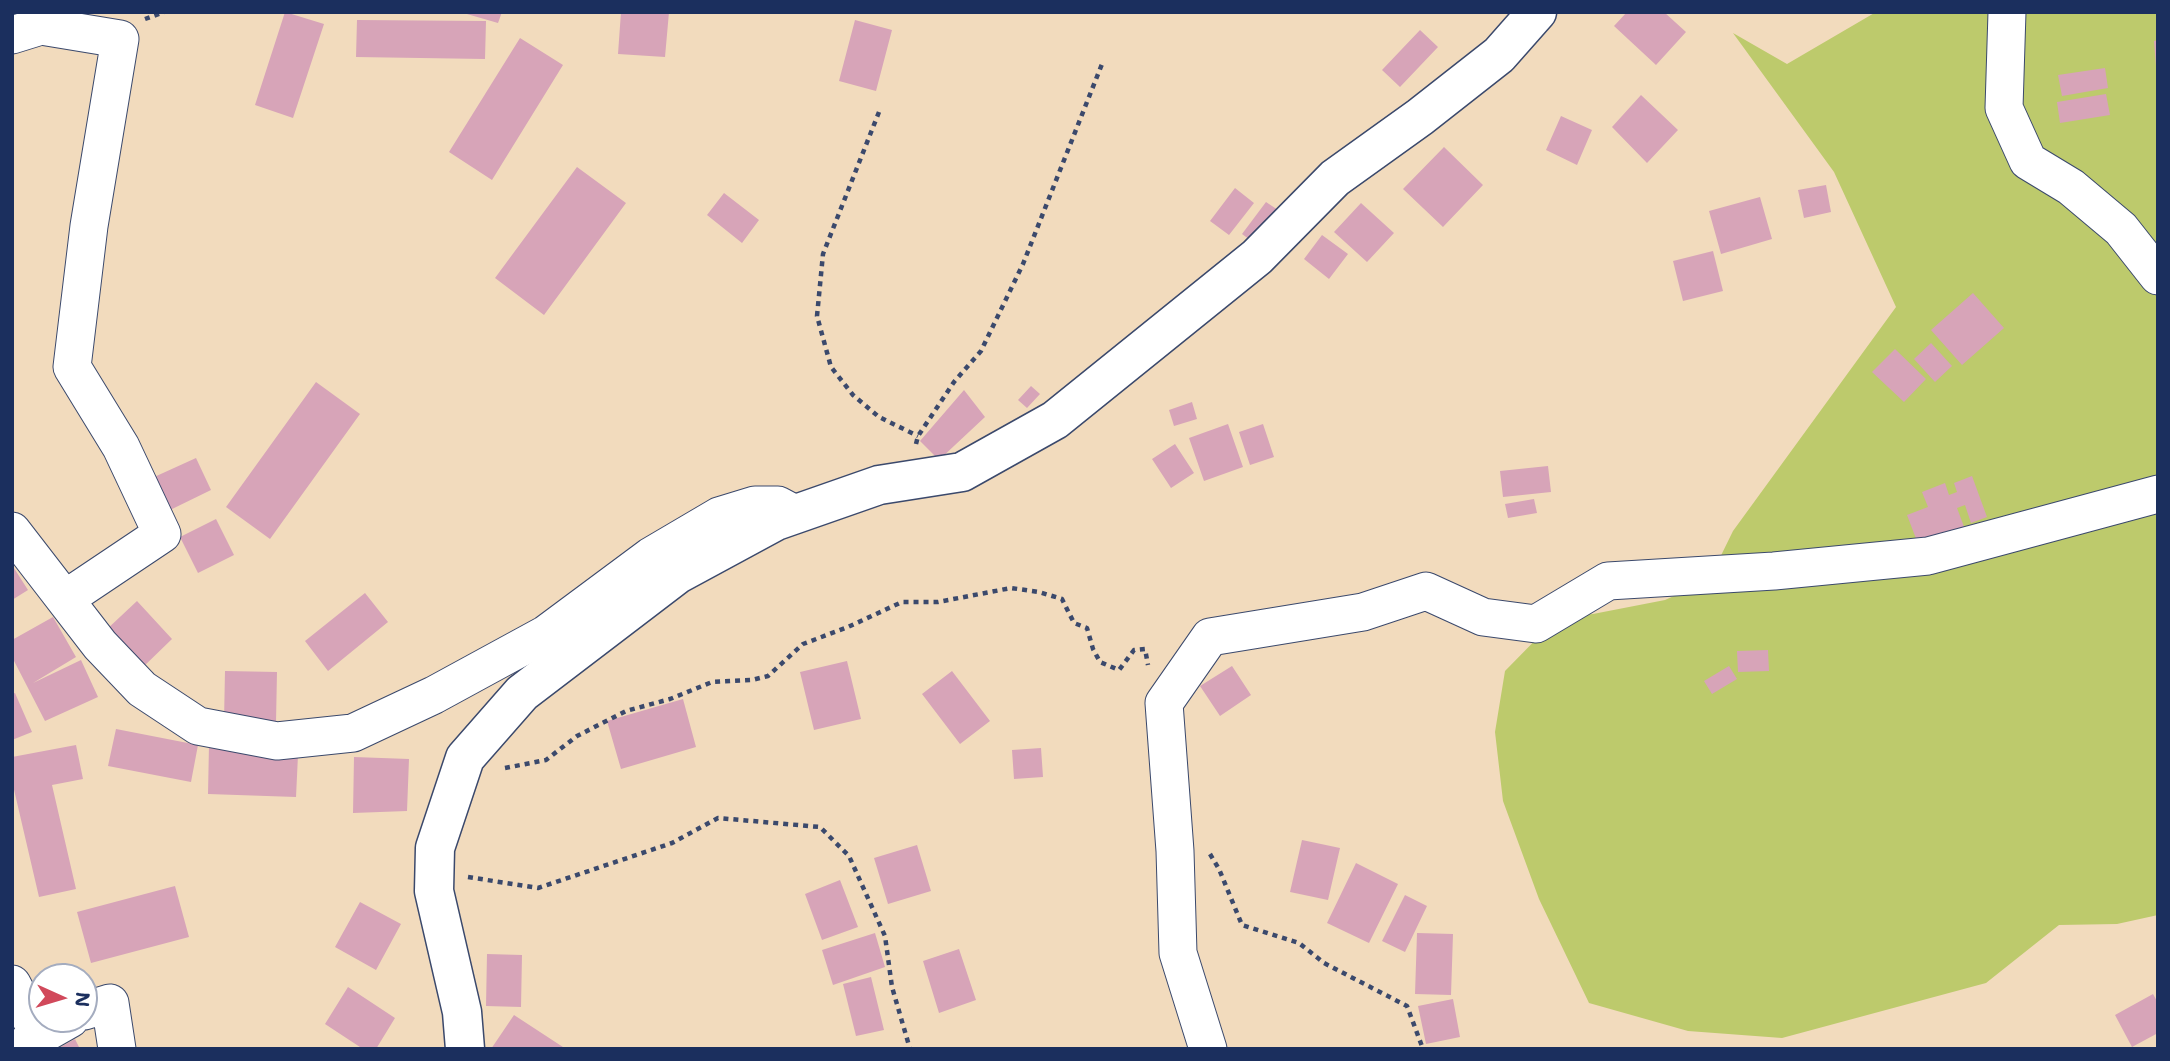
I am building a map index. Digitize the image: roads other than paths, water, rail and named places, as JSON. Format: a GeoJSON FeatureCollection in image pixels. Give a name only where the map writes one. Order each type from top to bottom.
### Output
{"type":"FeatureCollection","features":[{"type":"Feature","properties":{"kind":"street"},"geometry":{"type":"LineString","coordinates":[[465,1049],[461,1012],[435,891],[435,848],[465,758],[522,693],[678,574],[776,520],[879,485],[962,472],[1055,420],[1256,257],[1335,178],[1420,117],[1499,55],[1537,12]]}},
{"type":"Feature","properties":{"kind":"street"},"geometry":{"type":"LineString","coordinates":[[2007,12],[2004,108],[2028,162],[2071,187],[2121,229],[2158,276]]}},
{"type":"Feature","properties":{"kind":"street"},"geometry":{"type":"LineString","coordinates":[[12,35],[41,26],[120,39],[89,226],[72,367],[121,447],[162,534],[65,599]]}},
{"type":"Feature","properties":{"kind":"street"},"geometry":{"type":"LineString","coordinates":[[1208,1049],[1178,953],[1176,863],[1164,703],[1210,637],[1363,612],[1426,591],[1483,617],[1536,624],[1608,581],[1774,571],[1928,556],[2158,494]]}},
{"type":"Feature","properties":{"kind":"street"},"geometry":{"type":"LineString","coordinates":[[12,531],[100,645],[142,689],[198,726],[277,741],[353,733],[434,695],[546,634],[651,556],[719,516],[755,505],[778,505],[795,514]]}},
{"type":"Feature","properties":{"kind":"street"},"geometry":{"type":"LineString","coordinates":[[12,984],[43,1035]]}},
{"type":"Feature","properties":{"kind":"street"},"geometry":{"type":"LineString","coordinates":[[98,1007],[110,1003],[117,1049]]}}]}
